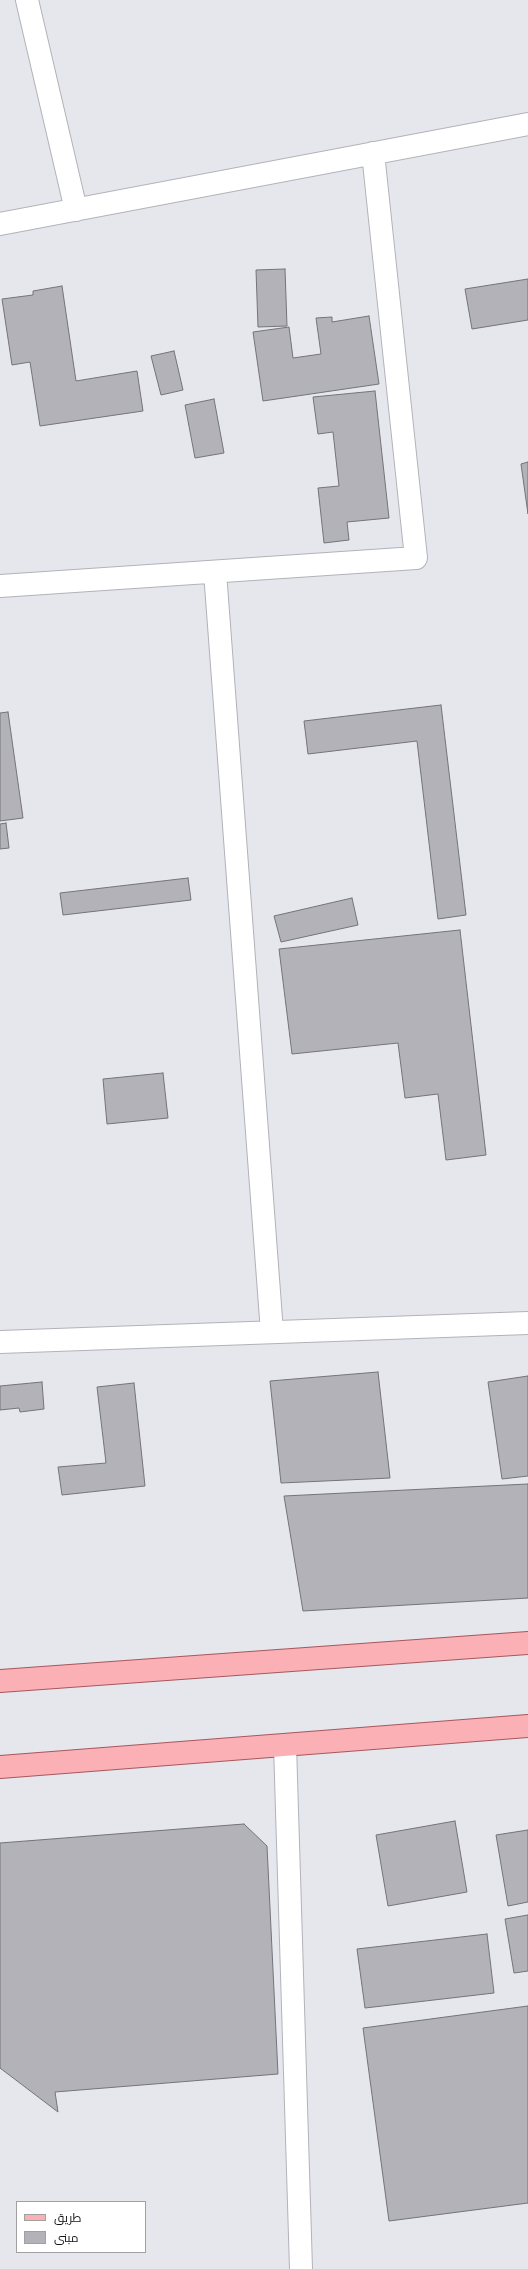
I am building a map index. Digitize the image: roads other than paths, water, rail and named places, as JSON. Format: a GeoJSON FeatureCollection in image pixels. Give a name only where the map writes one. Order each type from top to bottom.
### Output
{"type":"FeatureCollection","features":[{"type":"Feature","properties":{"kind":"main road"},"geometry":{"type":"LineString","coordinates":[[0,1680],[528,1643]]}},
{"type":"Feature","properties":{"kind":"main road"},"geometry":{"type":"LineString","coordinates":[[0,1767],[528,1726]]}},
{"type":"Feature","properties":{"kind":"street"},"geometry":{"type":"LineString","coordinates":[[27,0],[76,210]]}},
{"type":"Feature","properties":{"kind":"street"},"geometry":{"type":"LineString","coordinates":[[0,224],[528,124]]}},
{"type":"Feature","properties":{"kind":"street"},"geometry":{"type":"LineString","coordinates":[[0,586],[416,558],[373,153]]}},
{"type":"Feature","properties":{"kind":"street"},"geometry":{"type":"LineString","coordinates":[[215,572],[272,1332]]}},
{"type":"Feature","properties":{"kind":"street"},"geometry":{"type":"LineString","coordinates":[[0,1342],[528,1323]]}},
{"type":"Feature","properties":{"kind":"street"},"geometry":{"type":"LineString","coordinates":[[285,1745],[301,2269]]}}]}
